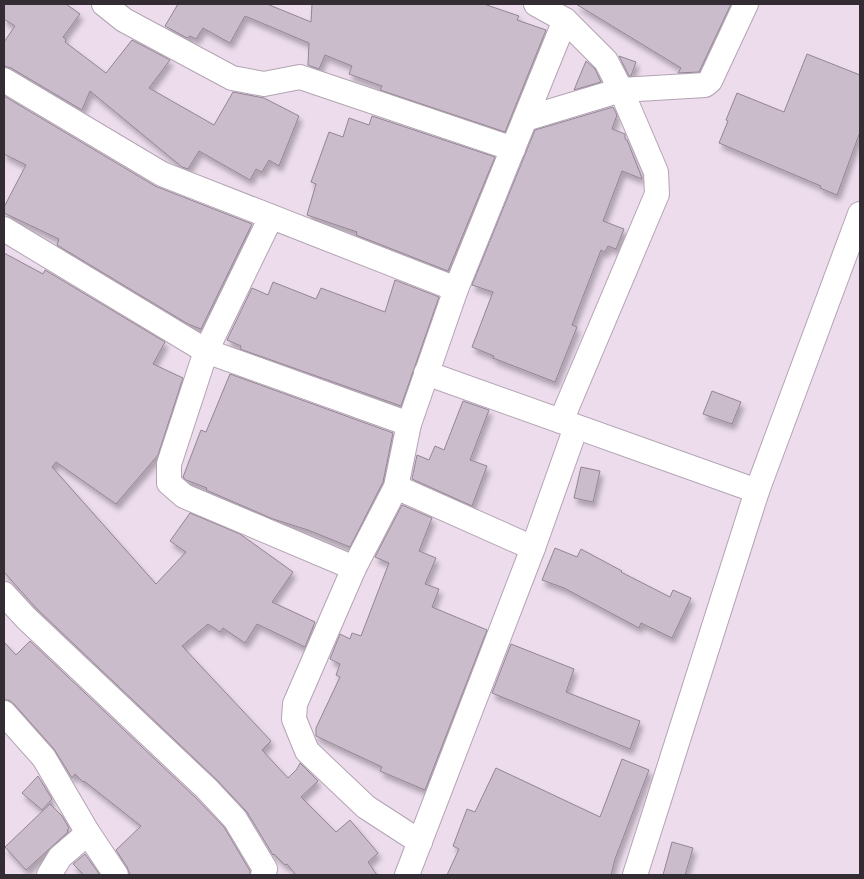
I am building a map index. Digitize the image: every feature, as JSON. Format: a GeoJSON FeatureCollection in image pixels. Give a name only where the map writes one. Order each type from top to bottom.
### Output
{"type":"FeatureCollection","features":[{"type":"Feature","properties":{"kind":"street"},"geometry":{"type":"LineString","coordinates":[[104,4],[124,20],[232,78],[264,84],[300,77],[513,149]]}},
{"type":"Feature","properties":{"kind":"street"},"geometry":{"type":"LineString","coordinates":[[408,875],[533,548],[569,424],[657,194],[656,172],[621,90],[606,61],[565,20],[536,4]]}},
{"type":"Feature","properties":{"kind":"street"},"geometry":{"type":"LineString","coordinates":[[525,119],[621,90],[705,85],[710,82],[746,4]]}},
{"type":"Feature","properties":{"kind":"street"},"geometry":{"type":"LineString","coordinates":[[420,842],[366,807],[307,751],[294,719],[295,704],[354,568],[396,487],[409,424],[456,289],[565,20]]}},
{"type":"Feature","properties":{"kind":"street"},"geometry":{"type":"LineString","coordinates":[[4,80],[162,174],[456,289]]}},
{"type":"Feature","properties":{"kind":"street"},"geometry":{"type":"LineString","coordinates":[[635,875],[757,491],[860,214]]}},
{"type":"Feature","properties":{"kind":"street"},"geometry":{"type":"LineString","coordinates":[[271,217],[206,351],[169,464],[169,483],[184,496],[354,568]]}},
{"type":"Feature","properties":{"kind":"street"},"geometry":{"type":"LineString","coordinates":[[4,229],[206,351],[409,424]]}},
{"type":"Feature","properties":{"kind":"street"},"geometry":{"type":"LineString","coordinates":[[426,373],[757,491]]}},
{"type":"Feature","properties":{"kind":"street"},"geometry":{"type":"LineString","coordinates":[[396,487],[533,548]]}},
{"type":"Feature","properties":{"kind":"street"},"geometry":{"type":"LineString","coordinates":[[4,594],[26,618],[200,783],[235,819],[266,869],[262,875]]}},
{"type":"Feature","properties":{"kind":"street"},"geometry":{"type":"LineString","coordinates":[[4,713],[44,758],[88,833],[116,875]]}},
{"type":"Feature","properties":{"kind":"street"},"geometry":{"type":"LineString","coordinates":[[49,875],[60,857],[88,833]]}},
{"type":"Feature","properties":{"kind":"building"},"geometry":{"type":"Polygon","coordinates":[[[4,4],[66,4],[80,14],[63,37],[66,40],[65,42],[106,73],[132,40],[170,60],[149,88],[214,125],[233,92],[264,98],[299,116],[279,166],[269,160],[262,172],[256,169],[250,180],[199,151],[188,169],[182,167],[90,91],[82,110],[11,68],[4,66],[4,42],[15,26],[4,19],[4,4]]]}},
{"type":"Feature","properties":{"kind":"building"},"geometry":{"type":"Polygon","coordinates":[[[178,4],[267,4],[311,22],[312,4],[484,4],[519,16],[517,20],[546,30],[505,132],[380,90],[382,86],[349,74],[352,66],[325,55],[319,69],[308,65],[309,43],[245,16],[230,43],[203,28],[196,39],[190,36],[187,38],[165,26],[178,4]]]}},
{"type":"Feature","properties":{"kind":"building"},"geometry":{"type":"Polygon","coordinates":[[[576,4],[731,4],[699,72],[678,73],[681,68],[576,4]]]}},
{"type":"Feature","properties":{"kind":"building"},"geometry":{"type":"Polygon","coordinates":[[[807,54],[860,75],[860,132],[837,195],[820,188],[821,186],[719,143],[737,93],[784,112],[807,54]]]}},
{"type":"Feature","properties":{"kind":"building"},"geometry":{"type":"Polygon","coordinates":[[[619,56],[636,62],[631,76],[629,76],[619,56]]]}},
{"type":"Feature","properties":{"kind":"building"},"geometry":{"type":"Polygon","coordinates":[[[586,61],[595,69],[601,82],[574,90],[586,61]]]}},
{"type":"Feature","properties":{"kind":"building"},"geometry":{"type":"Polygon","coordinates":[[[4,96],[155,186],[252,224],[201,329],[188,324],[57,245],[59,239],[4,213],[4,207],[26,165],[4,154],[4,96]]]}},
{"type":"Feature","properties":{"kind":"building"},"geometry":{"type":"Polygon","coordinates":[[[613,107],[617,115],[612,129],[625,134],[625,139],[642,179],[622,171],[603,221],[624,229],[616,249],[608,246],[605,252],[601,250],[572,325],[577,327],[555,382],[493,358],[494,356],[472,347],[493,292],[472,285],[535,130],[613,107]]]}},
{"type":"Feature","properties":{"kind":"building"},"geometry":{"type":"Polygon","coordinates":[[[372,116],[495,157],[448,271],[356,235],[357,232],[307,215],[316,184],[311,182],[329,132],[343,137],[349,118],[369,125],[372,116]]]}},
{"type":"Feature","properties":{"kind":"building"},"geometry":{"type":"Polygon","coordinates":[[[4,253],[43,274],[45,270],[165,342],[153,364],[183,378],[158,455],[116,504],[56,462],[52,467],[156,584],[186,552],[170,541],[190,513],[240,534],[293,572],[272,602],[315,622],[305,647],[257,624],[245,643],[223,628],[220,632],[208,624],[182,646],[271,741],[262,750],[288,778],[300,763],[318,781],[301,797],[336,832],[350,820],[378,853],[368,862],[377,875],[296,875],[287,864],[285,865],[273,855],[247,812],[217,780],[36,608],[4,572],[4,253]]]}},
{"type":"Feature","properties":{"kind":"building"},"geometry":{"type":"Polygon","coordinates":[[[395,280],[439,297],[401,406],[240,349],[241,346],[227,340],[252,288],[268,295],[273,282],[316,299],[321,288],[385,312],[395,280]]]}},
{"type":"Feature","properties":{"kind":"building"},"geometry":{"type":"Polygon","coordinates":[[[230,374],[393,433],[383,482],[350,547],[308,530],[273,519],[206,490],[207,488],[183,477],[201,430],[206,432],[230,374]]]}},
{"type":"Feature","properties":{"kind":"building"},"geometry":{"type":"Polygon","coordinates":[[[712,391],[741,402],[732,424],[703,414],[712,391]]]}},
{"type":"Feature","properties":{"kind":"building"},"geometry":{"type":"Polygon","coordinates":[[[463,401],[489,410],[470,460],[487,466],[472,506],[412,479],[417,455],[429,460],[435,446],[444,450],[463,401]]]}},
{"type":"Feature","properties":{"kind":"building"},"geometry":{"type":"Polygon","coordinates":[[[581,467],[600,471],[593,502],[574,498],[581,467]]]}},
{"type":"Feature","properties":{"kind":"building"},"geometry":{"type":"Polygon","coordinates":[[[402,505],[432,518],[419,551],[436,558],[425,584],[439,589],[432,607],[487,630],[425,790],[380,771],[382,767],[316,736],[316,728],[340,677],[336,675],[340,664],[330,659],[340,634],[350,639],[352,633],[361,636],[389,563],[375,557],[402,505]]]}},
{"type":"Feature","properties":{"kind":"building"},"geometry":{"type":"Polygon","coordinates":[[[555,548],[577,557],[581,549],[670,597],[673,590],[691,598],[672,638],[641,623],[639,628],[564,588],[542,580],[555,548]]]}},
{"type":"Feature","properties":{"kind":"building"},"geometry":{"type":"Polygon","coordinates":[[[30,641],[197,799],[224,827],[250,871],[250,875],[130,875],[116,850],[141,826],[75,774],[72,778],[54,749],[14,704],[9,700],[4,700],[4,642],[16,655],[30,641]]]}},
{"type":"Feature","properties":{"kind":"building"},"geometry":{"type":"Polygon","coordinates":[[[511,644],[574,669],[566,692],[640,721],[630,749],[492,693],[511,644]]]}},
{"type":"Feature","properties":{"kind":"building"},"geometry":{"type":"Polygon","coordinates":[[[622,759],[649,770],[615,859],[611,875],[447,875],[459,849],[453,846],[467,809],[475,812],[496,768],[600,817],[622,759]]]}},
{"type":"Feature","properties":{"kind":"building"},"geometry":{"type":"Polygon","coordinates":[[[38,776],[52,799],[42,810],[22,793],[38,776]]]}},
{"type":"Feature","properties":{"kind":"building"},"geometry":{"type":"Polygon","coordinates":[[[50,804],[62,816],[69,828],[68,832],[26,870],[5,847],[50,804]]]}},
{"type":"Feature","properties":{"kind":"building"},"geometry":{"type":"Polygon","coordinates":[[[672,842],[693,848],[685,875],[663,875],[672,842]]]}},
{"type":"Feature","properties":{"kind":"building"},"geometry":{"type":"Polygon","coordinates":[[[85,854],[100,875],[84,875],[73,864],[85,854]]]}}]}
